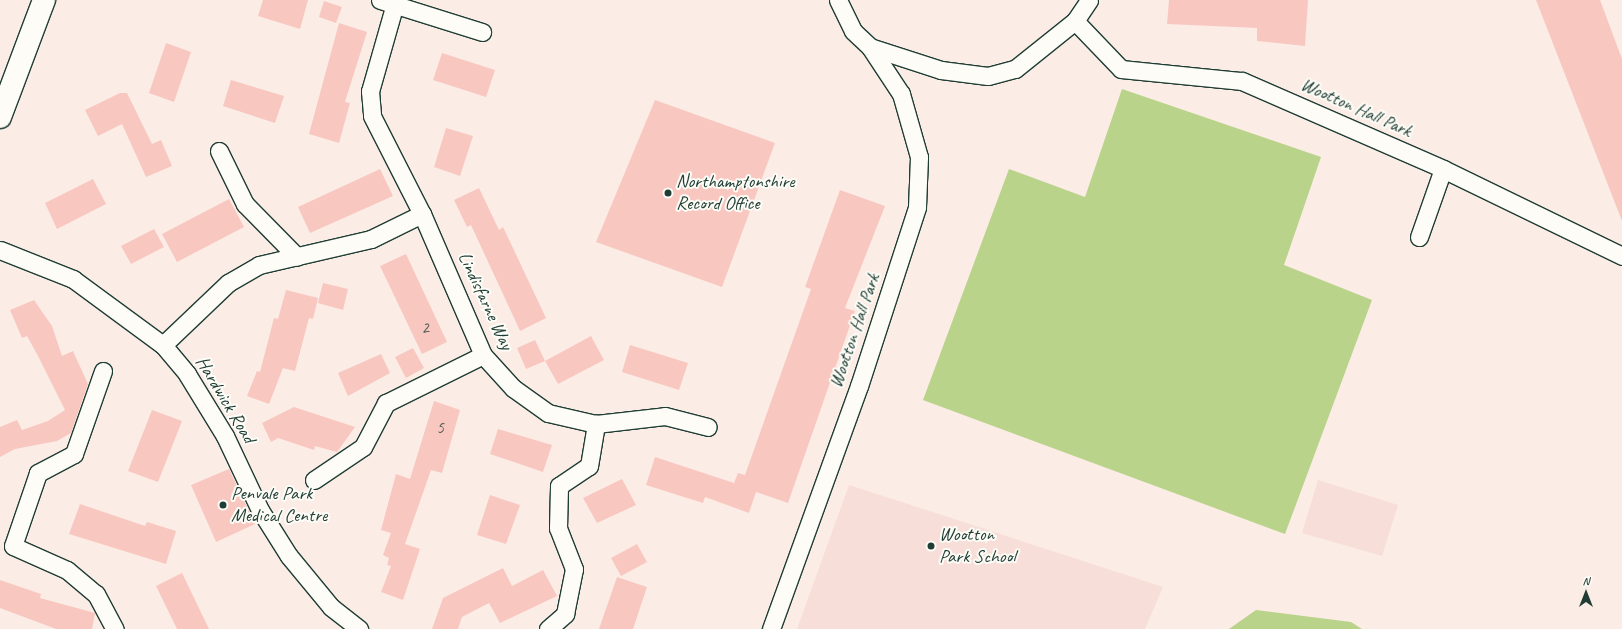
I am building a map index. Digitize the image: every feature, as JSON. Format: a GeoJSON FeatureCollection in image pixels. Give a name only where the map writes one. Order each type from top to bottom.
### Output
{"type":"FeatureCollection","features":[{"type":"Feature","properties":{"kind":"street"},"geometry":{"type":"LineString","coordinates":[[0,116],[4,92],[44,0]]}},
{"type":"Feature","properties":{"kind":"street","name":"Wootton Hall Park"},"geometry":{"type":"LineString","coordinates":[[771,629],[859,386],[917,207],[919,157],[901,94],[870,48],[853,30],[838,0]]}},
{"type":"Feature","properties":{"kind":"street"},"geometry":{"type":"LineString","coordinates":[[870,48],[941,70],[988,76],[1015,69],[1075,21],[1089,0]]}},
{"type":"Feature","properties":{"kind":"street","name":"Lindisfarne Way"},"geometry":{"type":"LineString","coordinates":[[482,32],[390,2],[370,90],[372,116],[422,214],[483,355],[513,388],[548,412],[596,424],[665,416],[708,427]]}},
{"type":"Feature","properties":{"kind":"street","name":"Wootton Hall Park"},"geometry":{"type":"LineString","coordinates":[[1075,21],[1121,69],[1242,81],[1443,169],[1622,256]]}},
{"type":"Feature","properties":{"kind":"street"},"geometry":{"type":"LineString","coordinates":[[219,150],[246,204],[297,257]]}},
{"type":"Feature","properties":{"kind":"street"},"geometry":{"type":"LineString","coordinates":[[1419,237],[1443,169]]}},
{"type":"Feature","properties":{"kind":"street"},"geometry":{"type":"LineString","coordinates":[[163,345],[228,283],[259,265],[370,239],[422,214]]}},
{"type":"Feature","properties":{"kind":"street","name":"Hardwick Road"},"geometry":{"type":"LineString","coordinates":[[0,250],[73,279],[163,345],[187,374],[221,430],[260,510],[289,556],[331,607],[359,629]]}},
{"type":"Feature","properties":{"kind":"street"},"geometry":{"type":"LineString","coordinates":[[314,480],[363,447],[386,403],[483,355]]}},
{"type":"Feature","properties":{"kind":"street"},"geometry":{"type":"LineString","coordinates":[[103,371],[74,454],[38,473],[13,546],[67,570],[96,594],[115,629]]}},
{"type":"Feature","properties":{"kind":"street"},"geometry":{"type":"LineString","coordinates":[[548,629],[565,614],[574,569],[558,528],[559,486],[589,466],[596,424]]}},
{"type":"Feature","properties":{"kind":"shaded area"},"geometry":{"type":"Polygon","coordinates":[[[1318,480],[1398,505],[1382,556],[1302,533],[1318,480]]]}},
{"type":"Feature","properties":{"kind":"shaded area","name":"Wootton Park School"},"geometry":{"type":"Polygon","coordinates":[[[849,485],[1163,587],[1145,629],[797,629],[849,485]]]}},
{"type":"Feature","properties":{"kind":"green space"},"geometry":{"type":"Polygon","coordinates":[[[1122,89],[1321,157],[1284,265],[1372,300],[1285,534],[923,400],[1009,169],[1085,197],[1122,89]]]}},
{"type":"Feature","properties":{"kind":"green space"},"geometry":{"type":"Polygon","coordinates":[[[1256,610],[1351,622],[1362,629],[1229,629],[1256,610]]]}},
{"type":"Feature","properties":{"kind":"building"},"geometry":{"type":"Polygon","coordinates":[[[263,0],[308,0],[300,29],[258,16],[263,0]]]}},
{"type":"Feature","properties":{"kind":"building"},"geometry":{"type":"Polygon","coordinates":[[[1169,0],[1308,0],[1305,46],[1257,41],[1257,28],[1167,24],[1169,0]]]}},
{"type":"Feature","properties":{"kind":"building"},"geometry":{"type":"Polygon","coordinates":[[[1536,0],[1600,0],[1622,59],[1622,221],[1536,0]]]}},
{"type":"Feature","properties":{"kind":"building"},"geometry":{"type":"Polygon","coordinates":[[[324,1],[342,7],[336,23],[319,17],[324,1]]]}},
{"type":"Feature","properties":{"kind":"building"},"geometry":{"type":"Polygon","coordinates":[[[339,23],[367,32],[345,102],[350,103],[339,143],[309,134],[339,23]]]}},
{"type":"Feature","properties":{"kind":"building"},"geometry":{"type":"Polygon","coordinates":[[[166,43],[191,52],[174,102],[149,93],[166,43]]]}},
{"type":"Feature","properties":{"kind":"building"},"geometry":{"type":"Polygon","coordinates":[[[442,53],[495,70],[486,97],[433,80],[442,53]]]}},
{"type":"Feature","properties":{"kind":"building"},"geometry":{"type":"Polygon","coordinates":[[[231,80],[284,96],[275,123],[223,106],[231,80]]]}},
{"type":"Feature","properties":{"kind":"building"},"geometry":{"type":"Polygon","coordinates":[[[120,93],[127,93],[152,144],[161,140],[172,166],[146,177],[122,124],[98,136],[85,110],[120,93]]]}},
{"type":"Feature","properties":{"kind":"building","name":"Northamptonshire Record Office"},"geometry":{"type":"Polygon","coordinates":[[[655,100],[775,143],[722,287],[596,242],[655,100]]]}},
{"type":"Feature","properties":{"kind":"building"},"geometry":{"type":"Polygon","coordinates":[[[446,128],[473,136],[460,176],[434,167],[446,128]]]}},
{"type":"Feature","properties":{"kind":"building"},"geometry":{"type":"Polygon","coordinates":[[[380,169],[393,196],[310,233],[298,207],[380,169]]]}},
{"type":"Feature","properties":{"kind":"building"},"geometry":{"type":"Polygon","coordinates":[[[93,179],[106,204],[57,229],[45,203],[93,179]]]}},
{"type":"Feature","properties":{"kind":"building"},"geometry":{"type":"Polygon","coordinates":[[[479,188],[499,230],[503,227],[546,318],[520,331],[471,225],[467,227],[454,200],[479,188]]]}},
{"type":"Feature","properties":{"kind":"building"},"geometry":{"type":"Polygon","coordinates":[[[840,190],[885,206],[845,308],[855,311],[788,503],[756,492],[749,513],[705,497],[703,503],[646,485],[655,457],[734,483],[738,473],[745,475],[811,289],[805,287],[840,190]]]}},
{"type":"Feature","properties":{"kind":"building"},"geometry":{"type":"Polygon","coordinates":[[[229,199],[244,227],[177,262],[162,234],[229,199]]]}},
{"type":"Feature","properties":{"kind":"building"},"geometry":{"type":"Polygon","coordinates":[[[154,229],[164,247],[131,264],[121,246],[154,229]]]}},
{"type":"Feature","properties":{"kind":"building"},"geometry":{"type":"Polygon","coordinates":[[[406,254],[447,342],[422,354],[380,266],[406,254]]]}},
{"type":"Feature","properties":{"kind":"building"},"geometry":{"type":"Polygon","coordinates":[[[323,283],[348,289],[343,310],[318,303],[323,283]]]}},
{"type":"Feature","properties":{"kind":"building"},"geometry":{"type":"Polygon","coordinates":[[[286,290],[318,298],[313,319],[309,318],[295,371],[283,368],[269,404],[247,396],[257,371],[260,372],[274,318],[278,319],[286,290]]]}},
{"type":"Feature","properties":{"kind":"building"},"geometry":{"type":"Polygon","coordinates":[[[34,300],[52,326],[62,356],[73,351],[88,384],[71,433],[57,441],[15,449],[0,457],[0,427],[17,420],[22,430],[48,421],[65,410],[27,336],[22,338],[10,310],[34,300]]]}},
{"type":"Feature","properties":{"kind":"building"},"geometry":{"type":"Polygon","coordinates":[[[591,336],[604,360],[558,384],[545,361],[591,336]]]}},
{"type":"Feature","properties":{"kind":"building"},"geometry":{"type":"Polygon","coordinates":[[[535,340],[545,361],[526,369],[517,348],[535,340]]]}},
{"type":"Feature","properties":{"kind":"building"},"geometry":{"type":"Polygon","coordinates":[[[630,345],[688,363],[679,390],[622,372],[630,345]]]}},
{"type":"Feature","properties":{"kind":"building"},"geometry":{"type":"Polygon","coordinates":[[[413,348],[424,368],[406,378],[395,357],[413,348]]]}},
{"type":"Feature","properties":{"kind":"building"},"geometry":{"type":"Polygon","coordinates":[[[381,354],[390,373],[348,396],[338,373],[381,354]]]}},
{"type":"Feature","properties":{"kind":"building"},"geometry":{"type":"Polygon","coordinates":[[[434,401],[460,410],[442,473],[431,470],[405,544],[420,549],[403,600],[381,592],[391,566],[387,565],[389,558],[383,555],[391,533],[381,530],[396,474],[410,479],[434,401]]]}},
{"type":"Feature","properties":{"kind":"building"},"geometry":{"type":"Polygon","coordinates":[[[294,407],[355,427],[337,452],[315,446],[314,450],[278,438],[271,442],[262,423],[294,407]]]}},
{"type":"Feature","properties":{"kind":"building"},"geometry":{"type":"Polygon","coordinates":[[[152,410],[182,421],[158,482],[128,471],[152,410]]]}},
{"type":"Feature","properties":{"kind":"building"},"geometry":{"type":"Polygon","coordinates":[[[498,429],[552,445],[543,472],[490,454],[498,429]]]}},
{"type":"Feature","properties":{"kind":"building","name":"Penvale Park Medical Centre"},"geometry":{"type":"Polygon","coordinates":[[[229,469],[255,524],[216,542],[191,485],[229,469]]]}},
{"type":"Feature","properties":{"kind":"building"},"geometry":{"type":"Polygon","coordinates":[[[622,479],[636,505],[597,523],[583,498],[622,479]]]}},
{"type":"Feature","properties":{"kind":"building"},"geometry":{"type":"Polygon","coordinates":[[[490,495],[520,505],[506,544],[477,535],[490,495]]]}},
{"type":"Feature","properties":{"kind":"building"},"geometry":{"type":"Polygon","coordinates":[[[80,504],[145,526],[147,522],[176,531],[166,564],[69,534],[80,504]]]}},
{"type":"Feature","properties":{"kind":"building"},"geometry":{"type":"Polygon","coordinates":[[[637,544],[647,562],[621,576],[611,558],[637,544]]]}},
{"type":"Feature","properties":{"kind":"building"},"geometry":{"type":"Polygon","coordinates":[[[503,568],[512,586],[543,570],[557,596],[500,623],[489,603],[462,617],[458,629],[432,629],[443,598],[503,568]]]}},
{"type":"Feature","properties":{"kind":"building"},"geometry":{"type":"Polygon","coordinates":[[[182,573],[209,629],[177,629],[156,586],[182,573]]]}},
{"type":"Feature","properties":{"kind":"building"},"geometry":{"type":"Polygon","coordinates":[[[617,577],[647,587],[633,629],[599,629],[617,577]]]}},
{"type":"Feature","properties":{"kind":"building"},"geometry":{"type":"Polygon","coordinates":[[[0,580],[41,594],[40,598],[95,613],[92,629],[56,629],[0,608],[0,580]]]}},
{"type":"Feature","properties":{"kind":"place","name":"Northamptonshire Record Office"},"geometry":{"type":"Point","coordinates":[668,193]}},
{"type":"Feature","properties":{"kind":"place","name":"Penvale Park Medical Centre"},"geometry":{"type":"Point","coordinates":[223,505]}},
{"type":"Feature","properties":{"kind":"place","name":"Wootton Park School"},"geometry":{"type":"Point","coordinates":[931,546]}}]}
